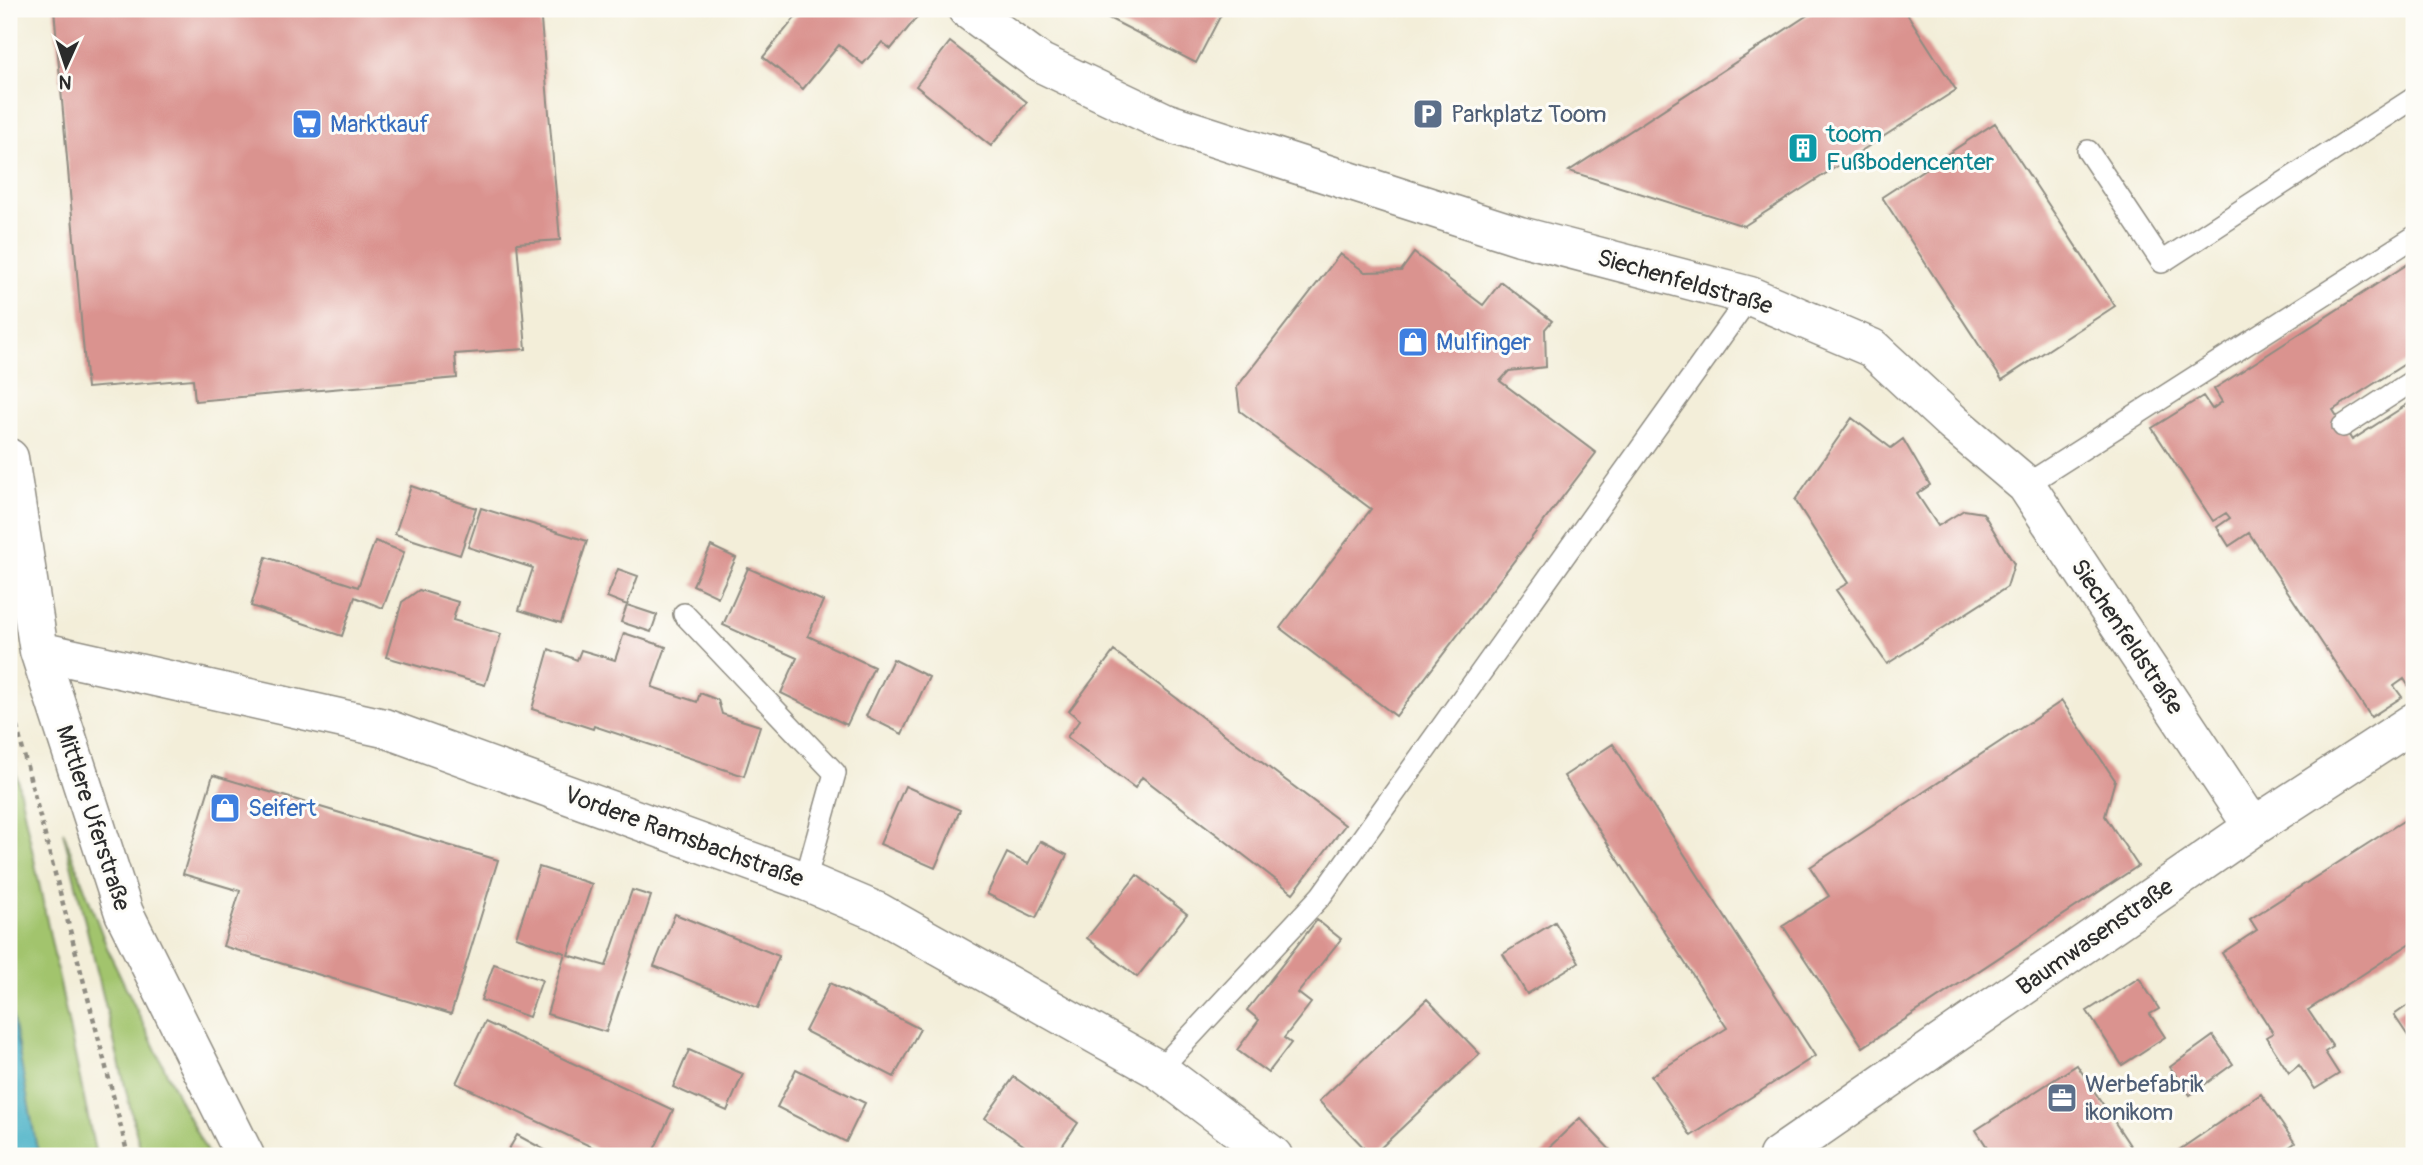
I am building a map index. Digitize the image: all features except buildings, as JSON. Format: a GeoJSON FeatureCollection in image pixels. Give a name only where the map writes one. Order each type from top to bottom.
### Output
{"type":"FeatureCollection","features":[{"type":"Feature","properties":{"kind":"street","name":"Siechenfeldstraße"},"geometry":{"type":"LineString","coordinates":[[967,9],[1041,62],[1165,122],[1520,236],[1751,296],[1872,348],[1953,423],[2026,485],[2253,827]]}},
{"type":"Feature","properties":{"kind":"street","name":"Mittlere Uferstraße"},"geometry":{"type":"LineString","coordinates":[[9,458],[39,650],[124,913],[245,1156]]}},
{"type":"Feature","properties":{"kind":"street","name":"Vordere Ramsbachstraße"},"geometry":{"type":"LineString","coordinates":[[39,650],[384,728],[805,881],[878,912],[1159,1070],[1273,1156]]}},
{"type":"Feature","properties":{"kind":"street","name":"Baumwasenstraße"},"geometry":{"type":"LineString","coordinates":[[1778,1156],[2253,827],[2414,722]]}},
{"type":"Feature","properties":{"kind":"lane"},"geometry":{"type":"LineString","coordinates":[[2088,150],[2162,262],[2414,98]]}},
{"type":"Feature","properties":{"kind":"lane"},"geometry":{"type":"LineString","coordinates":[[2026,485],[2414,237]]}},
{"type":"Feature","properties":{"kind":"lane"},"geometry":{"type":"LineString","coordinates":[[1159,1070],[1321,896],[1751,296]]}},
{"type":"Feature","properties":{"kind":"lane"},"geometry":{"type":"LineString","coordinates":[[2343,426],[2414,380]]}},
{"type":"Feature","properties":{"kind":"lane"},"geometry":{"type":"LineString","coordinates":[[684,614],[835,773],[805,881]]}},
{"type":"Feature","properties":{"kind":"path"},"geometry":{"type":"LineString","coordinates":[[11,702],[49,856],[99,1035],[128,1156]]}},
{"type":"Feature","properties":{"kind":"green space"},"geometry":{"type":"Polygon","coordinates":[[[9,719],[16,773],[96,1156],[9,1156],[9,719]]]}},
{"type":"Feature","properties":{"kind":"green space"},"geometry":{"type":"Polygon","coordinates":[[[63,831],[108,950],[209,1156],[142,1156],[63,831]]]}},
{"type":"Feature","properties":{"kind":"water"},"geometry":{"type":"Polygon","coordinates":[[[9,998],[36,1144],[40,1156],[9,1156],[9,998]]]}},
{"type":"Feature","properties":{"kind":"place","name":"Parkplatz Toom"},"geometry":{"type":"Point","coordinates":[1428,114]}},
{"type":"Feature","properties":{"kind":"place","name":"Marktkauf"},"geometry":{"type":"Point","coordinates":[307,124]}},
{"type":"Feature","properties":{"kind":"place","name":"toom Fußbodencenter"},"geometry":{"type":"Point","coordinates":[1803,148]}},
{"type":"Feature","properties":{"kind":"place","name":"Mulfinger"},"geometry":{"type":"Point","coordinates":[1413,342]}},
{"type":"Feature","properties":{"kind":"place","name":"Seifert"},"geometry":{"type":"Point","coordinates":[225,808]}},
{"type":"Feature","properties":{"kind":"place","name":"Werbefabrik ikonikom"},"geometry":{"type":"Point","coordinates":[2062,1098]}}]}
